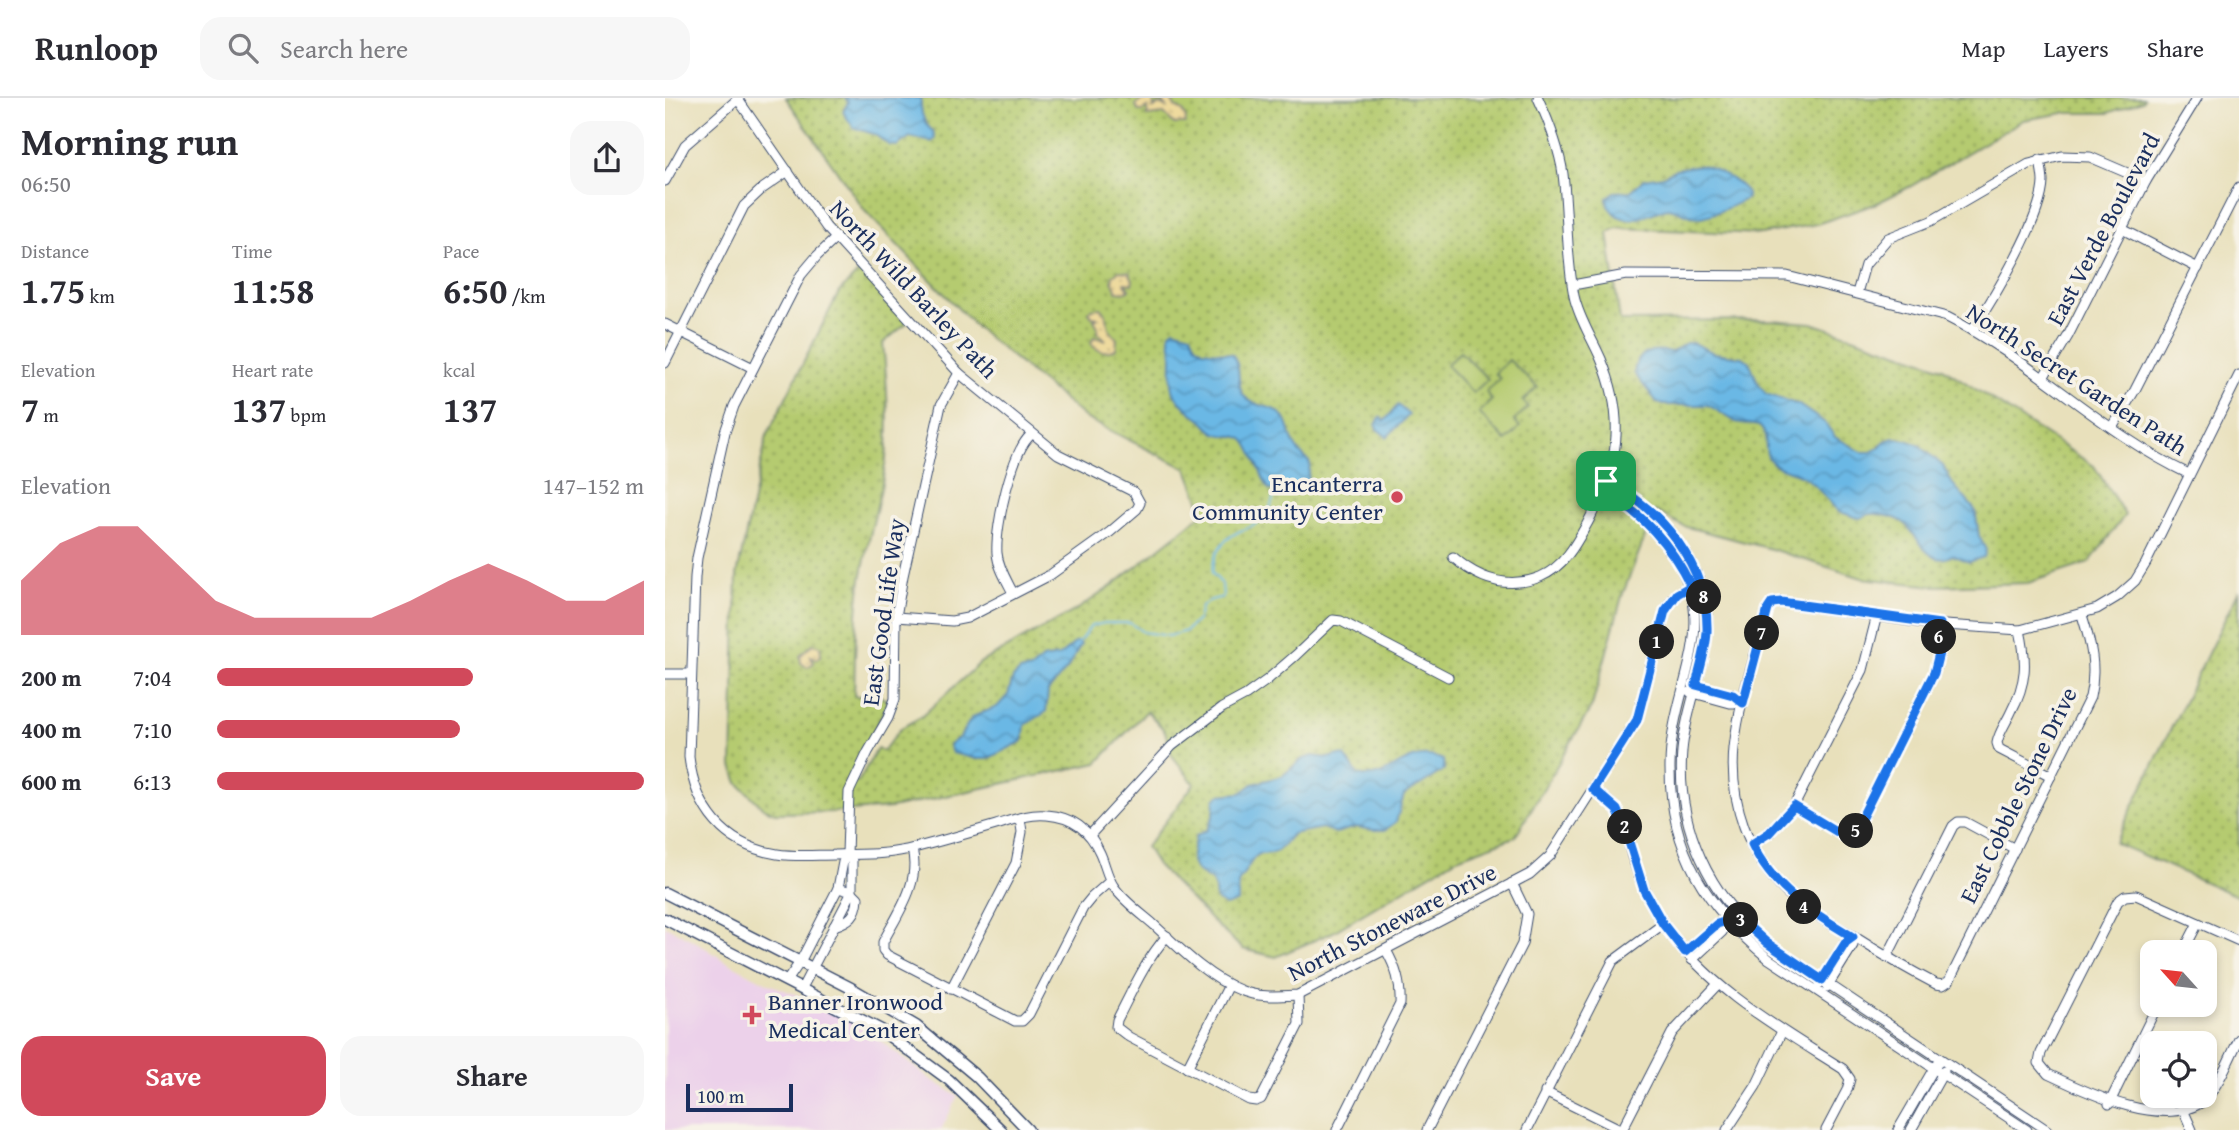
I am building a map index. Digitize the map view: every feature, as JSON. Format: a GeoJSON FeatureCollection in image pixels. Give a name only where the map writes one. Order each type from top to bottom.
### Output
{"type":"FeatureCollection","features":[{"type":"Feature","properties":{"kind":"main road"},"geometry":{"type":"LineString","coordinates":[[665,893],[877,1002],[916,1026],[977,1077],[1028,1130]]}},
{"type":"Feature","properties":{"kind":"main road"},"geometry":{"type":"LineString","coordinates":[[665,919],[881,1030],[919,1055],[961,1090],[1001,1130]]}},
{"type":"Feature","properties":{"kind":"street"},"geometry":{"type":"LineString","coordinates":[[1453,556],[1475,575],[1512,584],[1551,573],[1576,544],[1606,481],[1616,439],[1617,415],[1614,396],[1601,358],[1581,318],[1573,285],[1563,171],[1556,143],[1538,98]]}},
{"type":"Feature","properties":{"kind":"street","name":"East Verde Boulevard"},"geometry":{"type":"LineString","coordinates":[[2043,378],[2068,336],[2146,181],[2197,98]]}},
{"type":"Feature","properties":{"kind":"street"},"geometry":{"type":"LineString","coordinates":[[665,181],[678,155],[692,137],[738,99]]}},
{"type":"Feature","properties":{"kind":"street","name":"North Wild Barley Path"},"geometry":{"type":"LineString","coordinates":[[738,99],[836,239],[959,373],[1058,454],[1126,486],[1134,492],[1140,503],[1137,509],[1084,552],[1050,575],[967,618],[952,621],[897,617]]}},
{"type":"Feature","properties":{"kind":"street"},"geometry":{"type":"LineString","coordinates":[[1857,293],[1865,265],[1888,238],[1931,220],[2003,177],[2040,160],[2062,156],[2090,157],[2146,181]]}},
{"type":"Feature","properties":{"kind":"street"},"geometry":{"type":"LineString","coordinates":[[1972,331],[1992,301],[2033,219],[2043,181],[2040,160]]}},
{"type":"Feature","properties":{"kind":"street"},"geometry":{"type":"LineString","coordinates":[[665,363],[744,206],[762,189],[788,172]]}},
{"type":"Feature","properties":{"kind":"street"},"geometry":{"type":"LineString","coordinates":[[2112,428],[2236,201],[2239,187]]}},
{"type":"Feature","properties":{"kind":"street"},"geometry":{"type":"LineString","coordinates":[[2122,229],[2198,268]]}},
{"type":"Feature","properties":{"kind":"street"},"geometry":{"type":"LineString","coordinates":[[836,239],[801,275],[729,419],[697,558],[691,674],[690,769],[695,791],[713,819],[734,838],[761,851],[789,855],[875,855],[912,849],[1043,814],[1076,823],[1090,835],[1172,746],[1222,708],[1267,680],[1333,620],[1341,621],[1448,677]]}},
{"type":"Feature","properties":{"kind":"street","name":"North Secret Garden Path"},"geometry":{"type":"LineString","coordinates":[[1573,285],[1626,275],[1787,276],[1947,317],[2043,378],[2156,458],[2189,474]]}},
{"type":"Feature","properties":{"kind":"street"},"geometry":{"type":"LineString","coordinates":[[665,324],[753,368]]}},
{"type":"Feature","properties":{"kind":"street","name":"East Good Life Way"},"geometry":{"type":"LineString","coordinates":[[787,981],[800,962],[838,888],[847,855],[849,792],[888,718],[895,699],[897,617],[909,542],[940,405],[959,373]]}},
{"type":"Feature","properties":{"kind":"street"},"geometry":{"type":"LineString","coordinates":[[2015,849],[1965,822],[1958,822],[1953,826],[1887,957],[1804,907],[1787,893],[1759,859],[1743,826],[1734,789],[1734,750],[1743,703],[1768,609],[1772,603],[1781,602],[1940,624],[2020,630],[2082,615],[2117,597],[2135,581],[2239,374]]}},
{"type":"Feature","properties":{"kind":"street"},"geometry":{"type":"LineString","coordinates":[[1013,593],[997,554],[998,537],[1009,479],[1025,439],[1032,433]]}},
{"type":"Feature","properties":{"kind":"street"},"geometry":{"type":"LineString","coordinates":[[1606,481],[1633,496],[1688,556],[1707,619],[1707,634],[1684,733],[1681,766],[1686,817],[1706,870],[1735,914],[1767,943],[2047,1130]]}},
{"type":"Feature","properties":{"kind":"street"},"geometry":{"type":"LineString","coordinates":[[1601,492],[1627,505],[1651,528],[1695,586],[1696,630],[1672,738],[1669,768],[1677,826],[1699,883],[1727,921],[1769,959],[2027,1130]]}},
{"type":"Feature","properties":{"kind":"street","name":"North Stoneware Drive"},"geometry":{"type":"LineString","coordinates":[[1090,835],[1110,881],[1124,899],[1211,973],[1229,985],[1253,994],[1298,995],[1530,874],[1550,856],[1637,720],[1665,611],[1677,594],[1695,586]]}},
{"type":"Feature","properties":{"kind":"street"},"geometry":{"type":"LineString","coordinates":[[1752,844],[1769,833],[1794,806],[1863,670],[1877,615]]}},
{"type":"Feature","properties":{"kind":"street","name":"East Cobble Stone Drive"},"geometry":{"type":"LineString","coordinates":[[1887,957],[1936,984],[1943,985],[1949,981],[2090,697],[2094,679],[2092,646],[2082,615]]}},
{"type":"Feature","properties":{"kind":"street"},"geometry":{"type":"LineString","coordinates":[[1794,806],[1844,836],[1850,837],[1855,831],[1934,673],[1939,653],[1940,624]]}},
{"type":"Feature","properties":{"kind":"street"},"geometry":{"type":"LineString","coordinates":[[2020,630],[2025,669],[2023,683],[1997,743],[1999,749],[2051,776]]}},
{"type":"Feature","properties":{"kind":"street"},"geometry":{"type":"LineString","coordinates":[[665,674],[691,674]]}},
{"type":"Feature","properties":{"kind":"street"},"geometry":{"type":"LineString","coordinates":[[1683,686],[1730,703],[1743,703]]}},
{"type":"Feature","properties":{"kind":"street"},"geometry":{"type":"LineString","coordinates":[[1593,789],[1617,810],[1644,890],[1663,924],[1689,956],[1717,985],[1782,1031],[1843,1069],[1850,1079],[1826,1130]]}},
{"type":"Feature","properties":{"kind":"street"},"geometry":{"type":"LineString","coordinates":[[951,989],[1016,863],[1022,832],[1020,818]]}},
{"type":"Feature","properties":{"kind":"street"},"geometry":{"type":"LineString","coordinates":[[912,849],[912,883],[883,942],[883,950],[887,956],[1015,1021],[1022,1021],[1029,1014],[1083,908],[1110,881]]}},
{"type":"Feature","properties":{"kind":"street","name":"East Good Life Way"},"geometry":{"type":"LineString","coordinates":[[847,855],[852,861],[852,892]]}},
{"type":"Feature","properties":{"kind":"street"},"geometry":{"type":"LineString","coordinates":[[1427,1130],[1522,944],[1527,914],[1512,883]]}},
{"type":"Feature","properties":{"kind":"street"},"geometry":{"type":"LineString","coordinates":[[802,988],[852,892],[838,888]]}},
{"type":"Feature","properties":{"kind":"street"},"geometry":{"type":"LineString","coordinates":[[2239,942],[2136,895],[2125,896],[2119,901],[2041,1053],[2039,1063],[2048,1074],[2139,1118],[2156,1121],[2185,1114],[2203,1103],[2213,1091],[2239,1039]]}},
{"type":"Feature","properties":{"kind":"street"},"geometry":{"type":"LineString","coordinates":[[1689,956],[1722,932],[1727,921],[1735,914]]}},
{"type":"Feature","properties":{"kind":"street"},"geometry":{"type":"LineString","coordinates":[[2189,940],[2198,923]]}},
{"type":"Feature","properties":{"kind":"street"},"geometry":{"type":"LineString","coordinates":[[1527,1130],[1613,961],[1663,924]]}},
{"type":"Feature","properties":{"kind":"street"},"geometry":{"type":"LineString","coordinates":[[1167,936],[1148,960],[1117,1020],[1116,1027],[1129,1037],[1249,1100],[1261,1099],[1299,1024],[1298,995]]}},
{"type":"Feature","properties":{"kind":"street"},"geometry":{"type":"LineString","coordinates":[[1819,992],[1853,945],[1853,937]]}},
{"type":"Feature","properties":{"kind":"street"},"geometry":{"type":"LineString","coordinates":[[1337,1130],[1399,1004],[1399,978],[1386,950]]}},
{"type":"Feature","properties":{"kind":"street"},"geometry":{"type":"LineString","coordinates":[[1187,1068],[1229,985]]}},
{"type":"Feature","properties":{"kind":"street"},"geometry":{"type":"LineString","coordinates":[[1545,1092],[1622,1130],[1672,1033],[1717,985]]}},
{"type":"Feature","properties":{"kind":"street"},"geometry":{"type":"LineString","coordinates":[[2109,1104],[2152,1017]]}},
{"type":"Feature","properties":{"kind":"street"},"geometry":{"type":"LineString","coordinates":[[1727,1130],[1756,1086],[1782,1031]]}},
{"type":"Feature","properties":{"kind":"street"},"geometry":{"type":"LineString","coordinates":[[1898,1130],[1944,1062]]}},
{"type":"Feature","properties":{"kind":"street"},"geometry":{"type":"LineString","coordinates":[[1911,1130],[1938,1071]]}},
{"type":"Feature","properties":{"kind":"street"},"geometry":{"type":"LineString","coordinates":[[2185,1114],[2192,1130]]}},
{"type":"Feature","properties":{"kind":"shaded area","name":"Banner Ironwood Medical Center"},"geometry":{"type":"Polygon","coordinates":[[[665,926],[769,984],[815,1002],[864,1028],[930,1079],[958,1096],[941,1130],[665,1130],[665,926]]]}},
{"type":"Feature","properties":{"kind":"green space"},"geometry":{"type":"Polygon","coordinates":[[[786,98],[2144,98],[2108,113],[2064,113],[2023,120],[1911,186],[1875,204],[1817,224],[1761,234],[1617,228],[1608,233],[1620,321],[1769,320],[1812,323],[1943,368],[2094,466],[2125,515],[2089,563],[2028,583],[1933,586],[1862,578],[1768,548],[1683,526],[1655,511],[1622,596],[1592,706],[1515,837],[1457,858],[1333,932],[1276,957],[1243,949],[1157,865],[1146,847],[1194,784],[1171,754],[1165,731],[1147,711],[1097,763],[891,808],[775,813],[763,808],[738,783],[732,766],[737,575],[767,435],[839,292],[860,271],[908,322],[883,343],[888,408],[886,457],[861,578],[856,632],[854,696],[881,697],[887,700],[887,705],[849,779],[858,782],[877,749],[883,751],[901,728],[921,717],[981,662],[1078,609],[1113,585],[1204,513],[1187,469],[1087,419],[976,327],[865,211],[786,98]]]}},
{"type":"Feature","properties":{"kind":"green space"},"geometry":{"type":"Polygon","coordinates":[[[1460,352],[1488,379],[1473,393],[1446,365],[1460,352]]]}},
{"type":"Feature","properties":{"kind":"green space"},"geometry":{"type":"Polygon","coordinates":[[[1509,360],[1537,387],[1523,401],[1528,407],[1514,421],[1520,427],[1506,441],[1479,413],[1492,400],[1486,392],[1500,379],[1495,373],[1509,360]]]}},
{"type":"Feature","properties":{"kind":"green space"},"geometry":{"type":"Polygon","coordinates":[[[2239,590],[2239,897],[2115,843],[2239,590]]]}},
{"type":"Feature","properties":{"kind":"sand"},"geometry":{"type":"Polygon","coordinates":[[[1144,98],[1153,98],[1154,108],[1159,104],[1166,107],[1161,99],[1170,98],[1175,107],[1183,111],[1185,124],[1174,124],[1164,114],[1147,116],[1148,108],[1138,111],[1136,105],[1144,98]]]}},
{"type":"Feature","properties":{"kind":"sand"},"geometry":{"type":"Polygon","coordinates":[[[1119,271],[1129,272],[1133,280],[1132,284],[1125,283],[1129,289],[1125,292],[1117,291],[1112,280],[1113,275],[1119,271]]]}},
{"type":"Feature","properties":{"kind":"sand"},"geometry":{"type":"Polygon","coordinates":[[[1100,308],[1106,314],[1109,329],[1117,339],[1116,349],[1099,350],[1091,343],[1094,337],[1106,340],[1097,332],[1098,327],[1094,320],[1098,318],[1089,313],[1091,309],[1100,308]]]}},
{"type":"Feature","properties":{"kind":"sand"},"geometry":{"type":"Polygon","coordinates":[[[812,644],[820,646],[821,655],[817,659],[811,656],[814,663],[807,667],[801,663],[800,656],[812,644]]]}},
{"type":"Feature","properties":{"kind":"water"},"geometry":{"type":"Polygon","coordinates":[[[845,98],[921,98],[923,116],[935,139],[931,142],[910,137],[897,146],[889,145],[874,134],[854,128],[843,112],[848,102],[845,98]]]}},
{"type":"Feature","properties":{"kind":"water"},"geometry":{"type":"Polygon","coordinates":[[[1701,165],[1733,180],[1747,193],[1747,198],[1721,211],[1699,217],[1667,208],[1644,217],[1629,219],[1621,218],[1608,206],[1607,198],[1614,192],[1631,191],[1644,179],[1701,165]]]}},
{"type":"Feature","properties":{"kind":"water"},"geometry":{"type":"Polygon","coordinates":[[[1174,329],[1191,334],[1196,345],[1203,350],[1232,354],[1237,364],[1241,392],[1248,400],[1279,412],[1285,419],[1295,446],[1310,463],[1308,480],[1296,488],[1270,490],[1243,439],[1214,432],[1181,404],[1172,384],[1170,332],[1174,329]]]}},
{"type":"Feature","properties":{"kind":"water"},"geometry":{"type":"Polygon","coordinates":[[[1686,343],[1749,361],[1766,394],[1799,405],[1825,423],[1835,437],[1862,452],[1871,452],[1893,438],[1919,445],[1943,466],[1952,483],[1975,510],[1979,536],[1986,550],[1984,557],[1969,562],[1952,555],[1944,559],[1937,558],[1924,548],[1900,520],[1874,514],[1858,518],[1839,512],[1809,481],[1770,460],[1766,451],[1765,434],[1759,426],[1736,422],[1708,405],[1663,405],[1657,402],[1634,373],[1636,366],[1647,353],[1658,350],[1672,352],[1686,343]]]}},
{"type":"Feature","properties":{"kind":"water"},"geometry":{"type":"Polygon","coordinates":[[[1398,405],[1409,415],[1387,437],[1376,425],[1380,417],[1385,421],[1398,405]]]}},
{"type":"Feature","properties":{"kind":"water"},"geometry":{"type":"Polygon","coordinates":[[[1076,642],[1081,644],[1067,669],[1048,691],[1046,712],[1025,725],[1023,741],[987,759],[952,753],[949,745],[960,737],[972,717],[997,707],[1008,695],[1013,678],[1020,671],[1031,669],[1042,659],[1059,656],[1076,642]]]}},
{"type":"Feature","properties":{"kind":"water"},"geometry":{"type":"Polygon","coordinates":[[[1345,756],[1358,775],[1380,774],[1419,756],[1443,760],[1444,770],[1404,795],[1396,822],[1385,830],[1356,827],[1336,833],[1322,828],[1292,834],[1279,850],[1259,854],[1253,859],[1238,883],[1238,901],[1226,906],[1218,901],[1212,882],[1198,872],[1192,859],[1196,836],[1207,830],[1214,814],[1215,799],[1219,795],[1241,793],[1253,784],[1282,776],[1303,759],[1345,756]]]}},
{"type":"Feature","properties":{"kind":"waterway"},"geometry":{"type":"LineString","coordinates":[[1078,643],[1091,626],[1105,623],[1130,623],[1143,632],[1169,636],[1186,631],[1198,619],[1201,607],[1211,600],[1223,597],[1222,584],[1212,573],[1218,551],[1232,535],[1266,517],[1275,490]]}},
{"type":"Feature","properties":{"kind":"place","name":"Encanterra Community Center"},"geometry":{"type":"Point","coordinates":[1397,497]}},
{"type":"Feature","properties":{"kind":"place","name":"Banner Ironwood Medical Center"},"geometry":{"type":"Point","coordinates":[752,1015]}},
{"type":"Feature","properties":{"kind":"route"},"geometry":{"type":"LineString","coordinates":[[1606,481],[1642,503],[1680,544],[1693,566],[1704,596],[1707,619],[1705,648],[1696,685],[1733,695],[1743,703],[1768,609],[1772,603],[1781,602],[1940,624],[1939,653],[1934,673],[1850,837],[1794,806],[1769,833],[1752,844],[1771,876],[1787,893],[1804,907],[1853,937],[1846,942],[1822,980],[1767,943],[1735,914],[1727,921],[1717,924],[1685,952],[1663,924],[1644,890],[1617,810],[1593,789],[1637,720],[1665,611],[1677,594],[1691,586],[1672,553],[1651,528],[1627,505],[1601,492],[1606,481]]}}]}
